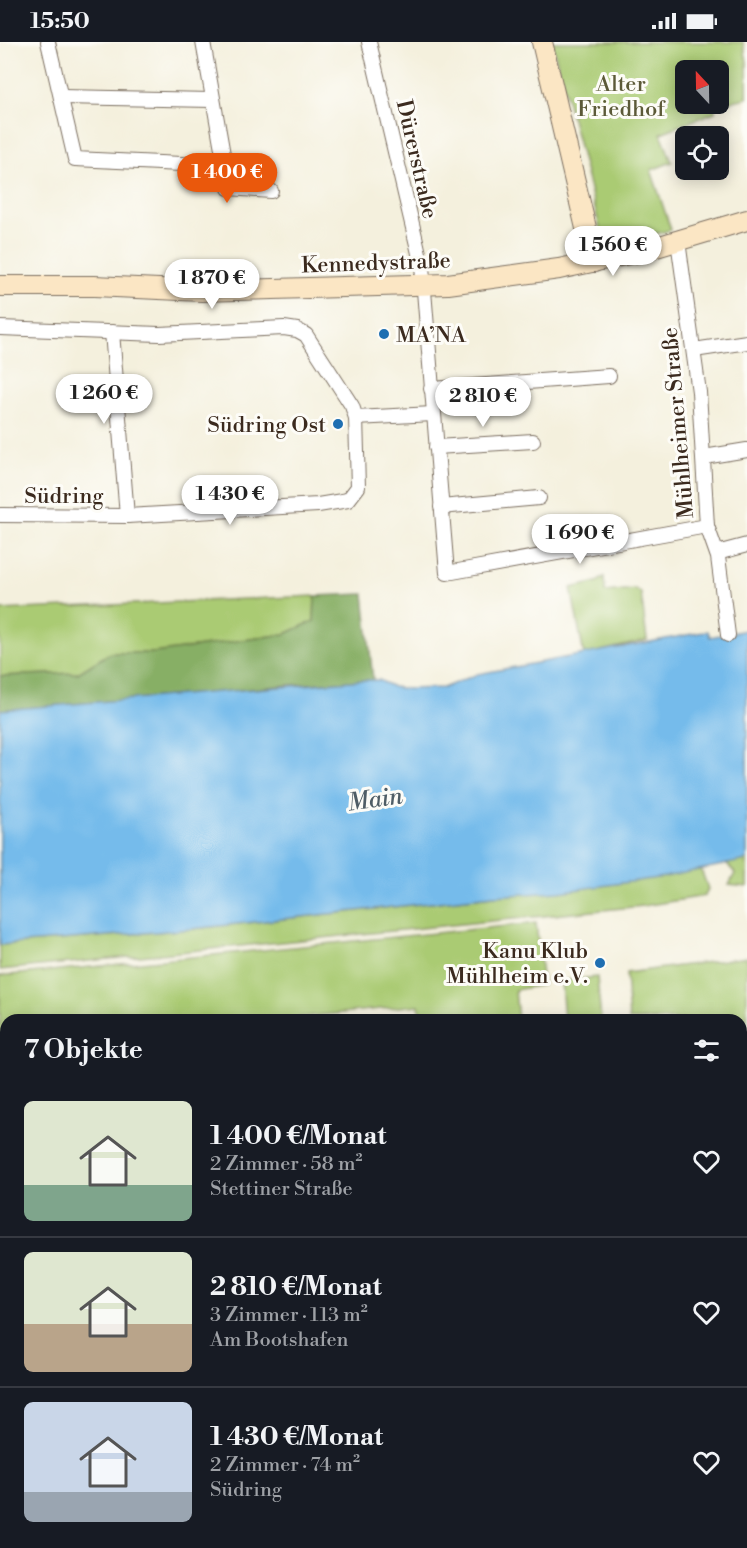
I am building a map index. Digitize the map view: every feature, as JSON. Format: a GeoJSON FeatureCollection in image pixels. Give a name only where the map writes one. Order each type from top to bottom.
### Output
{"type":"FeatureCollection","features":[{"type":"Feature","properties":{"kind":"main road"},"geometry":{"type":"LineString","coordinates":[[542,42],[594,262]]}},
{"type":"Feature","properties":{"kind":"main road","name":"Kennedystraße"},"geometry":{"type":"LineString","coordinates":[[0,286],[132,287],[202,291],[424,286],[525,275],[594,262],[678,241],[747,220]]}},
{"type":"Feature","properties":{"kind":"street"},"geometry":{"type":"LineString","coordinates":[[48,42],[75,159],[224,166]]}},
{"type":"Feature","properties":{"kind":"street"},"geometry":{"type":"LineString","coordinates":[[202,42],[229,188],[271,191]]}},
{"type":"Feature","properties":{"kind":"street","name":"Dürerstraße"},"geometry":{"type":"LineString","coordinates":[[369,42],[422,266],[447,573],[707,526]]}},
{"type":"Feature","properties":{"kind":"street"},"geometry":{"type":"LineString","coordinates":[[62,97],[212,100]]}},
{"type":"Feature","properties":{"kind":"street","name":"Mühlheimer Straße"},"geometry":{"type":"LineString","coordinates":[[678,241],[694,350],[704,457],[707,526],[717,553],[728,634]]}},
{"type":"Feature","properties":{"kind":"street","name":"Südring"},"geometry":{"type":"LineString","coordinates":[[0,327],[159,334],[284,328],[297,330],[306,335],[316,347],[352,406],[356,418],[358,487],[348,500],[318,505],[127,516],[0,515]]}},
{"type":"Feature","properties":{"kind":"street","name":"Südring"},"geometry":{"type":"LineString","coordinates":[[112,332],[127,516]]}},
{"type":"Feature","properties":{"kind":"street"},"geometry":{"type":"LineString","coordinates":[[694,350],[747,342]]}},
{"type":"Feature","properties":{"kind":"street"},"geometry":{"type":"LineString","coordinates":[[431,389],[609,376]]}},
{"type":"Feature","properties":{"kind":"street"},"geometry":{"type":"LineString","coordinates":[[356,418],[433,414]]}},
{"type":"Feature","properties":{"kind":"street"},"geometry":{"type":"LineString","coordinates":[[436,447],[533,441]]}},
{"type":"Feature","properties":{"kind":"street"},"geometry":{"type":"LineString","coordinates":[[704,457],[747,450]]}},
{"type":"Feature","properties":{"kind":"street"},"geometry":{"type":"LineString","coordinates":[[441,507],[539,498]]}},
{"type":"Feature","properties":{"kind":"street"},"geometry":{"type":"LineString","coordinates":[[717,553],[747,545]]}},
{"type":"Feature","properties":{"kind":"green space","name":"Alter Friedhof"},"geometry":{"type":"Polygon","coordinates":[[[552,42],[743,42],[747,62],[747,98],[729,102],[729,60],[675,60],[675,114],[710,114],[661,133],[672,162],[651,170],[671,230],[610,245],[601,232],[552,42]]]}},
{"type":"Feature","properties":{"kind":"green space"},"geometry":{"type":"Polygon","coordinates":[[[604,577],[605,592],[635,589],[641,593],[647,640],[584,655],[571,588],[597,582],[604,577]]]}},
{"type":"Feature","properties":{"kind":"green space"},"geometry":{"type":"Polygon","coordinates":[[[364,594],[373,680],[288,685],[0,710],[0,676],[78,673],[110,653],[154,653],[285,634],[314,621],[315,596],[364,594]]]}},
{"type":"Feature","properties":{"kind":"green space"},"geometry":{"type":"Polygon","coordinates":[[[315,596],[314,621],[285,634],[154,653],[110,653],[78,673],[0,676],[0,610],[315,596]]]}},
{"type":"Feature","properties":{"kind":"green space"},"geometry":{"type":"Polygon","coordinates":[[[747,860],[747,887],[729,885],[735,873],[726,863],[747,860]]]}},
{"type":"Feature","properties":{"kind":"green space"},"geometry":{"type":"Polygon","coordinates":[[[701,869],[708,889],[705,896],[643,906],[0,970],[0,945],[192,929],[608,885],[701,869]]]}},
{"type":"Feature","properties":{"kind":"green space"},"geometry":{"type":"Polygon","coordinates":[[[536,923],[543,985],[515,990],[517,1014],[420,1014],[419,1005],[333,1014],[0,1014],[0,976],[536,923]]]}},
{"type":"Feature","properties":{"kind":"green space"},"geometry":{"type":"Polygon","coordinates":[[[747,957],[747,1014],[629,1014],[626,973],[747,957]]]}},
{"type":"Feature","properties":{"kind":"green space"},"geometry":{"type":"Polygon","coordinates":[[[597,977],[600,1014],[564,1014],[561,981],[597,977]]]}},
{"type":"Feature","properties":{"kind":"water","name":"Main"},"geometry":{"type":"Polygon","coordinates":[[[747,630],[747,860],[665,877],[559,892],[493,896],[192,929],[0,945],[0,710],[363,680],[379,680],[393,687],[408,689],[443,688],[478,674],[708,631],[710,637],[747,630]]]}},
{"type":"Feature","properties":{"kind":"place","name":"MA’NA"},"geometry":{"type":"Point","coordinates":[384,334]}},
{"type":"Feature","properties":{"kind":"place","name":"Südring Ost"},"geometry":{"type":"Point","coordinates":[338,424]}},
{"type":"Feature","properties":{"kind":"place","name":"Kanu Klub Mühlheim e.V."},"geometry":{"type":"Point","coordinates":[600,963]}}]}
